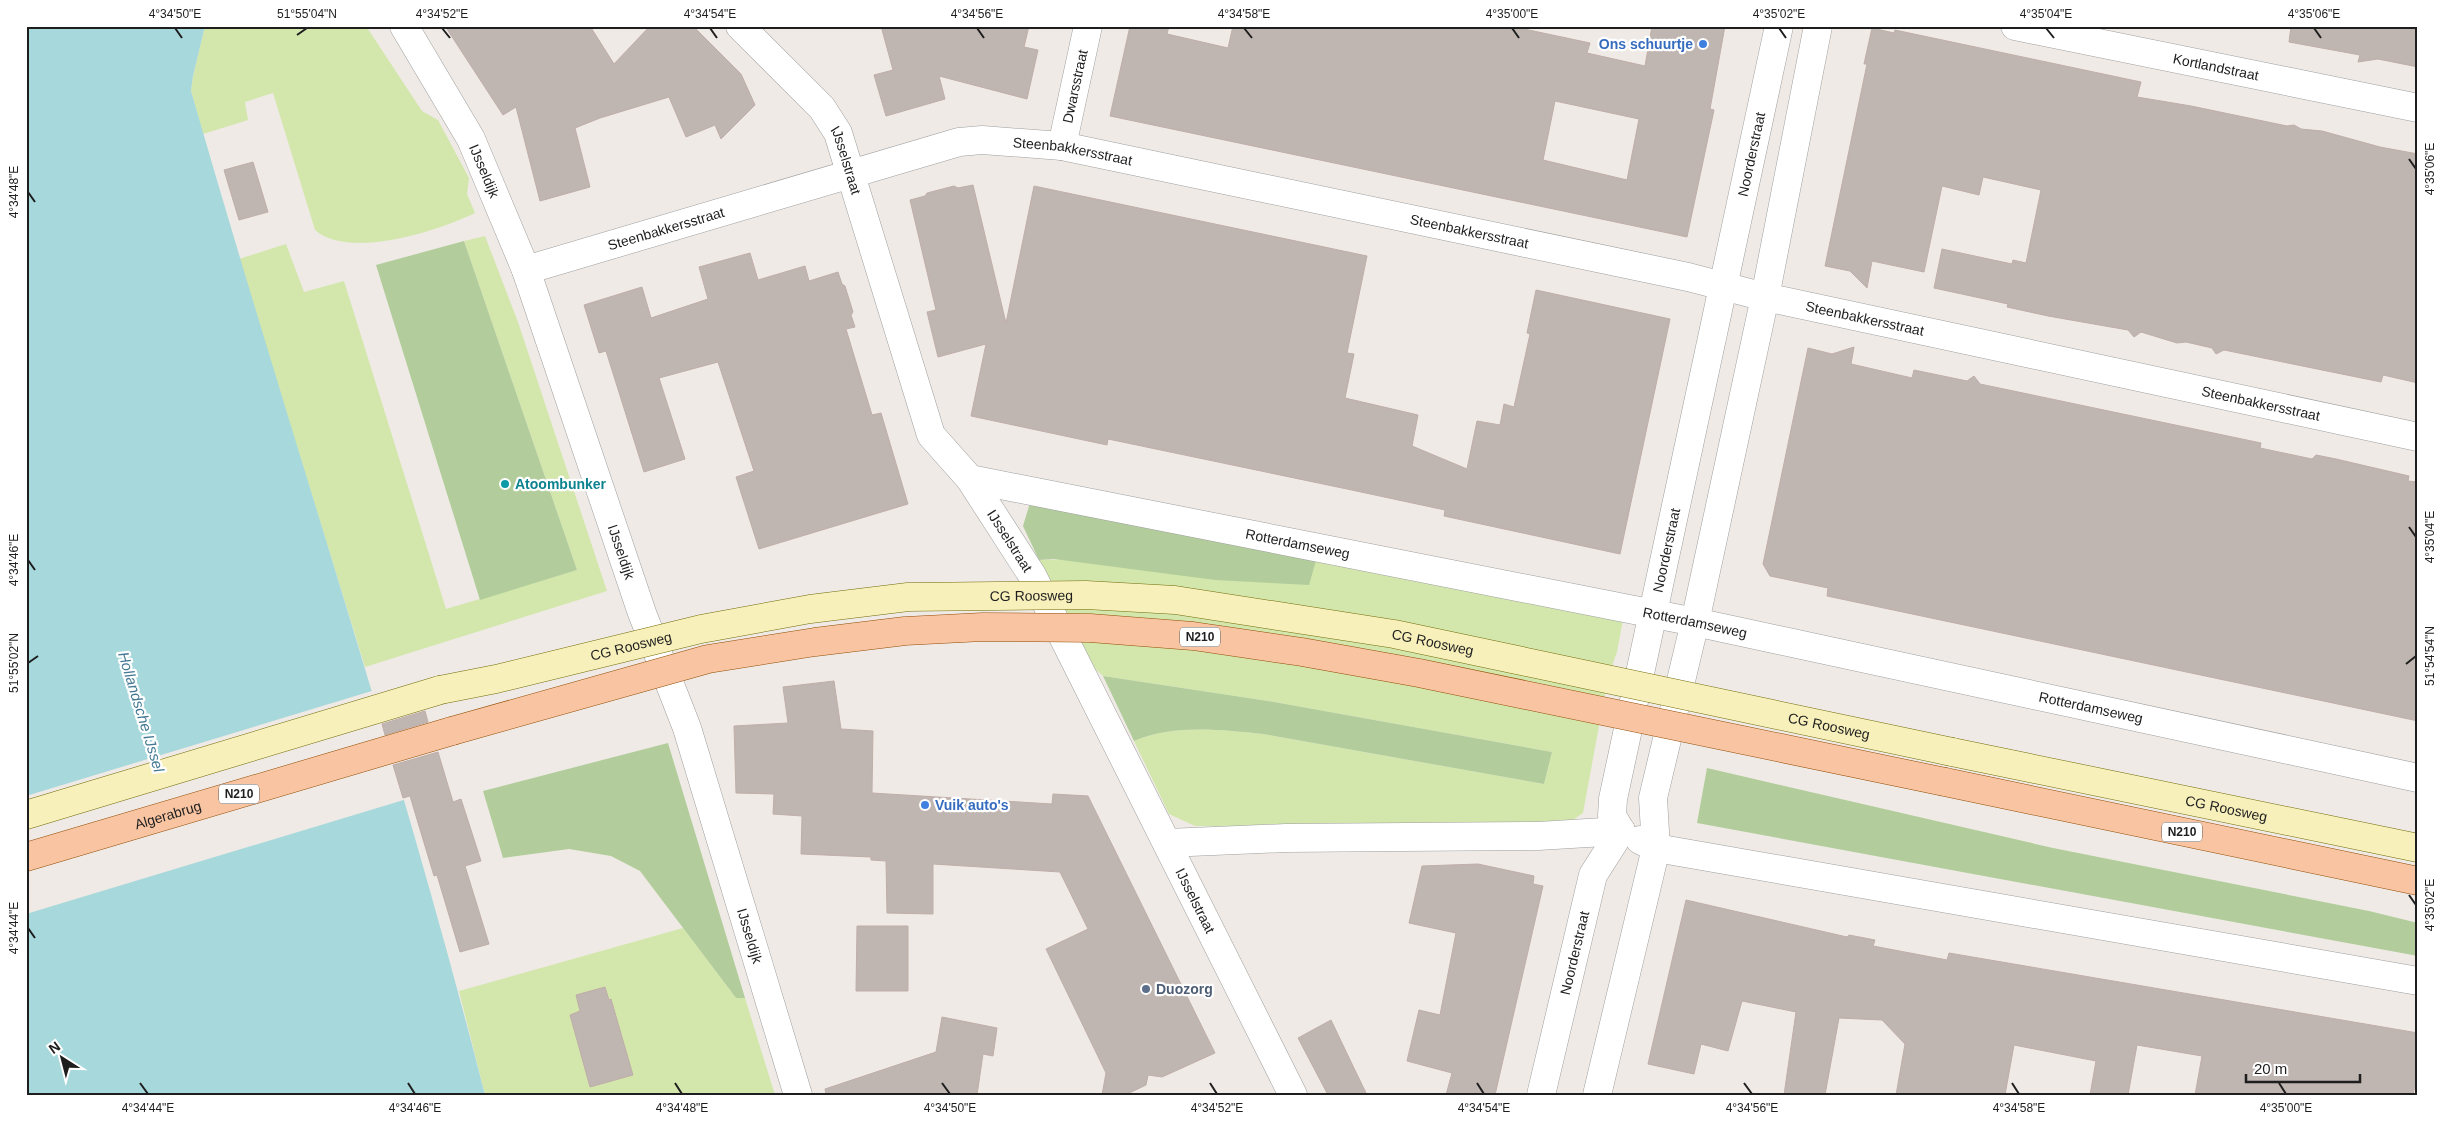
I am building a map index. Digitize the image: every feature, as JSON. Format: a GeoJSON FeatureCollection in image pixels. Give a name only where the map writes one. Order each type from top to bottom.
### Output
{"type":"FeatureCollection","features":[{"type":"Feature","properties":{"kind":"main road","name":"Algerabrug"},"geometry":{"type":"LineString","coordinates":[[26,857],[452,731],[708,659],[815,642],[905,631],[983,627],[1090,628],[1194,636],[1322,656],[1419,674],[2418,881]]}},
{"type":"Feature","properties":{"kind":"street","name":"IJsseldijk"},"geometry":{"type":"LineString","coordinates":[[404,26],[471,139],[526,270],[642,613],[687,728],[798,1095]]}},
{"type":"Feature","properties":{"kind":"street","name":"IJsselstraat"},"geometry":{"type":"LineString","coordinates":[[740,26],[822,108],[838,133],[931,436],[970,479],[1032,575],[1293,1095]]}},
{"type":"Feature","properties":{"kind":"street","name":"Dwarsstraat"},"geometry":{"type":"LineString","coordinates":[[1062,146],[1088,26]]}},
{"type":"Feature","properties":{"kind":"street","name":"Noorderstraat"},"geometry":{"type":"LineString","coordinates":[[1541,1095],[1594,875],[1621,831],[1612,816],[1613,799],[1779,26]]}},
{"type":"Feature","properties":{"kind":"street"},"geometry":{"type":"LineString","coordinates":[[1597,1095],[1656,848],[1653,798],[1695,622],[1766,297],[1818,26]]}},
{"type":"Feature","properties":{"kind":"street","name":"Kortlandstraat"},"geometry":{"type":"LineString","coordinates":[[2015,26],[2418,108]]}},
{"type":"Feature","properties":{"kind":"street","name":"Steenbakkersstraat"},"geometry":{"type":"LineString","coordinates":[[526,270],[959,142],[982,140],[1062,146],[1688,277],[1766,297],[2418,437]]}},
{"type":"Feature","properties":{"kind":"street","name":"Rotterdamseweg"},"geometry":{"type":"LineString","coordinates":[[970,479],[1695,622],[2418,778]]}},
{"type":"Feature","properties":{"kind":"street","name":"CG Roosweg"},"geometry":{"type":"LineString","coordinates":[[26,815],[440,690],[496,679],[701,629],[810,609],[908,597],[1086,595],[1174,600],[1394,634],[2418,848]]}},
{"type":"Feature","properties":{"kind":"street"},"geometry":{"type":"LineString","coordinates":[[1168,843],[1286,838],[1538,836],[1621,831],[1656,848],[2418,981]]}},
{"type":"Feature","properties":{"kind":"green space"},"geometry":{"type":"Polygon","coordinates":[[[205,26],[366,26],[422,111],[438,120],[469,178],[467,194],[475,213],[417,234],[371,243],[349,243],[330,239],[315,230],[273,93],[245,102],[248,120],[203,134],[191,91],[205,26]]]}},
{"type":"Feature","properties":{"kind":"green space"},"geometry":{"type":"Polygon","coordinates":[[[485,236],[518,322],[607,591],[365,667],[239,259],[286,244],[304,292],[344,281],[446,609],[577,570],[464,241],[485,236]]]}},
{"type":"Feature","properties":{"kind":"green space"},"geometry":{"type":"Polygon","coordinates":[[[464,241],[577,570],[480,600],[376,265],[464,241]]]}},
{"type":"Feature","properties":{"kind":"green space"},"geometry":{"type":"Polygon","coordinates":[[[1030,503],[1318,554],[1309,585],[1215,580],[1054,559],[1039,560],[1023,526],[1030,503]]]}},
{"type":"Feature","properties":{"kind":"green space"},"geometry":{"type":"Polygon","coordinates":[[[1318,554],[1624,614],[1617,652],[1608,677],[1583,813],[1557,831],[1195,826],[1169,814],[1134,741],[1165,732],[1181,730],[1214,730],[1263,734],[1544,784],[1552,752],[1268,701],[1103,676],[1076,652],[1039,560],[1318,554]]]}},
{"type":"Feature","properties":{"kind":"green space"},"geometry":{"type":"Polygon","coordinates":[[[1103,676],[1268,701],[1552,752],[1544,784],[1263,734],[1214,730],[1181,730],[1165,732],[1134,741],[1103,676]]]}},
{"type":"Feature","properties":{"kind":"green space"},"geometry":{"type":"Polygon","coordinates":[[[668,743],[745,998],[736,998],[640,871],[611,856],[569,849],[503,858],[483,791],[668,743]]]}},
{"type":"Feature","properties":{"kind":"green space"},"geometry":{"type":"Polygon","coordinates":[[[1707,768],[2053,848],[2369,911],[2418,923],[2418,956],[1697,823],[1707,768]]]}},
{"type":"Feature","properties":{"kind":"green space"},"geometry":{"type":"Polygon","coordinates":[[[683,928],[736,998],[745,998],[775,1095],[485,1095],[459,991],[683,928]]]}},
{"type":"Feature","properties":{"kind":"water","name":"Hollandsche IJssel"},"geometry":{"type":"Polygon","coordinates":[[[26,26],[205,26],[191,91],[416,843],[485,1095],[26,1095],[26,26]]]}},
{"type":"Feature","properties":{"kind":"pier"},"geometry":{"type":"Polygon","coordinates":[[[375,690],[407,799],[26,914],[26,796],[375,690]]]}},
{"type":"Feature","properties":{"kind":"building"},"geometry":{"type":"Polygon","coordinates":[[[445,26],[590,26],[614,64],[650,26],[693,26],[741,74],[755,105],[721,139],[715,125],[686,137],[669,97],[600,118],[575,128],[590,187],[540,201],[516,107],[503,115],[445,26]]]}},
{"type":"Feature","properties":{"kind":"building"},"geometry":{"type":"Polygon","coordinates":[[[881,26],[1029,26],[1024,47],[1038,50],[1027,99],[939,76],[945,99],[886,116],[874,75],[893,70],[881,26]]]}},
{"type":"Feature","properties":{"kind":"building"},"geometry":{"type":"Polygon","coordinates":[[[1130,26],[1169,26],[1167,34],[1228,48],[1233,26],[1510,26],[1590,43],[1587,53],[1645,66],[1652,26],[1725,26],[1710,109],[1714,110],[1687,237],[1110,116],[1130,26]],[[1555,101],[1543,160],[1627,180],[1639,119],[1555,101]]]}},
{"type":"Feature","properties":{"kind":"building"},"geometry":{"type":"Polygon","coordinates":[[[2291,26],[2418,26],[2418,67],[2378,59],[2358,62],[2360,55],[2289,42],[2291,26]]]}},
{"type":"Feature","properties":{"kind":"building"},"geometry":{"type":"Polygon","coordinates":[[[1872,28],[1894,33],[1895,30],[2141,82],[2137,97],[2287,126],[2294,125],[2301,129],[2322,131],[2380,147],[2418,154],[2418,383],[2383,375],[2381,382],[2224,350],[2216,354],[2212,348],[2186,342],[2177,343],[2141,332],[2134,337],[2128,330],[2048,316],[2007,307],[2008,304],[1934,288],[1942,249],[2012,264],[2013,260],[2026,263],[2041,190],[1983,177],[1979,195],[1942,186],[1924,272],[1872,261],[1867,288],[1850,271],[1825,266],[1867,64],[1864,64],[1872,28]]]}},
{"type":"Feature","properties":{"kind":"building"},"geometry":{"type":"Polygon","coordinates":[[[253,162],[268,212],[239,220],[224,170],[253,162]]]}},
{"type":"Feature","properties":{"kind":"building"},"geometry":{"type":"Polygon","coordinates":[[[973,185],[1006,323],[1034,186],[1367,256],[1347,353],[1354,354],[1345,398],[1418,415],[1412,446],[1467,469],[1477,421],[1500,425],[1504,404],[1514,407],[1530,334],[1527,333],[1536,290],[1670,319],[1620,554],[1444,516],[1445,510],[1347,489],[1108,439],[1107,445],[971,416],[986,344],[938,357],[927,312],[936,310],[910,200],[925,196],[927,193],[954,186],[958,188],[973,185]]]}},
{"type":"Feature","properties":{"kind":"building"},"geometry":{"type":"Polygon","coordinates":[[[750,253],[758,280],[805,266],[809,281],[838,272],[842,284],[845,286],[853,312],[851,315],[855,327],[846,329],[872,415],[881,413],[908,504],[759,549],[736,477],[754,471],[718,362],[659,378],[685,459],[644,472],[606,351],[599,353],[584,305],[642,287],[651,318],[708,299],[699,267],[750,253]]]}},
{"type":"Feature","properties":{"kind":"building"},"geometry":{"type":"Polygon","coordinates":[[[1854,347],[1851,364],[1912,378],[1914,370],[1967,381],[1974,376],[1980,384],[2261,443],[2260,448],[2312,459],[2316,455],[2409,476],[2408,481],[2418,482],[2418,721],[1827,596],[1828,588],[1770,576],[1763,564],[1808,348],[1832,354],[1854,347]]]}},
{"type":"Feature","properties":{"kind":"building"},"geometry":{"type":"Polygon","coordinates":[[[834,681],[841,729],[873,731],[872,793],[1052,804],[1053,794],[1088,796],[1215,1053],[1162,1077],[1148,1075],[1146,1085],[1125,1095],[1102,1095],[1106,1073],[1046,949],[1088,929],[1060,872],[933,864],[933,914],[887,913],[886,861],[871,860],[871,857],[801,854],[802,816],[773,814],[774,794],[736,793],[734,726],[788,723],[783,687],[834,681]]]}},
{"type":"Feature","properties":{"kind":"building"},"geometry":{"type":"Polygon","coordinates":[[[425,711],[428,722],[385,735],[382,724],[425,711]]]}},
{"type":"Feature","properties":{"kind":"building"},"geometry":{"type":"Polygon","coordinates":[[[438,752],[453,802],[461,799],[481,861],[465,866],[489,944],[460,952],[437,875],[434,876],[410,796],[403,798],[393,765],[438,752]]]}},
{"type":"Feature","properties":{"kind":"building"},"geometry":{"type":"Polygon","coordinates":[[[1478,864],[1534,876],[1533,884],[1543,886],[1495,1095],[1446,1095],[1452,1073],[1407,1061],[1419,1010],[1440,1015],[1456,933],[1409,923],[1422,866],[1478,864]]]}},
{"type":"Feature","properties":{"kind":"building"},"geometry":{"type":"Polygon","coordinates":[[[1686,900],[1847,937],[1849,935],[1875,940],[1873,946],[1947,960],[1949,953],[2418,1033],[2418,1070],[2413,1095],[2195,1095],[2202,1056],[2137,1045],[2128,1095],[2090,1095],[2096,1061],[2014,1045],[2005,1095],[1896,1095],[1905,1044],[1882,1020],[1839,1018],[1825,1095],[1784,1095],[1796,1012],[1742,1001],[1728,1051],[1701,1044],[1694,1074],[1648,1064],[1686,900]]]}},
{"type":"Feature","properties":{"kind":"building"},"geometry":{"type":"Polygon","coordinates":[[[857,926],[908,926],[908,991],[856,991],[857,926]]]}},
{"type":"Feature","properties":{"kind":"building"},"geometry":{"type":"Polygon","coordinates":[[[605,987],[609,1000],[611,999],[633,1075],[590,1087],[570,1015],[580,1011],[576,995],[605,987]]]}},
{"type":"Feature","properties":{"kind":"building"},"geometry":{"type":"Polygon","coordinates":[[[942,1017],[997,1028],[993,1056],[983,1054],[977,1095],[826,1095],[825,1089],[936,1052],[942,1017]]]}},
{"type":"Feature","properties":{"kind":"building"},"geometry":{"type":"Polygon","coordinates":[[[1331,1020],[1367,1095],[1328,1095],[1298,1038],[1331,1020]]]}},
{"type":"Feature","properties":{"kind":"place","name":"Ons schuurtje"},"geometry":{"type":"Point","coordinates":[1703,44]}},
{"type":"Feature","properties":{"kind":"place","name":"Atoombunker"},"geometry":{"type":"Point","coordinates":[505,484]}},
{"type":"Feature","properties":{"kind":"place","name":"Vuik auto's"},"geometry":{"type":"Point","coordinates":[925,805]}},
{"type":"Feature","properties":{"kind":"place","name":"Duozorg"},"geometry":{"type":"Point","coordinates":[1146,989]}}]}
